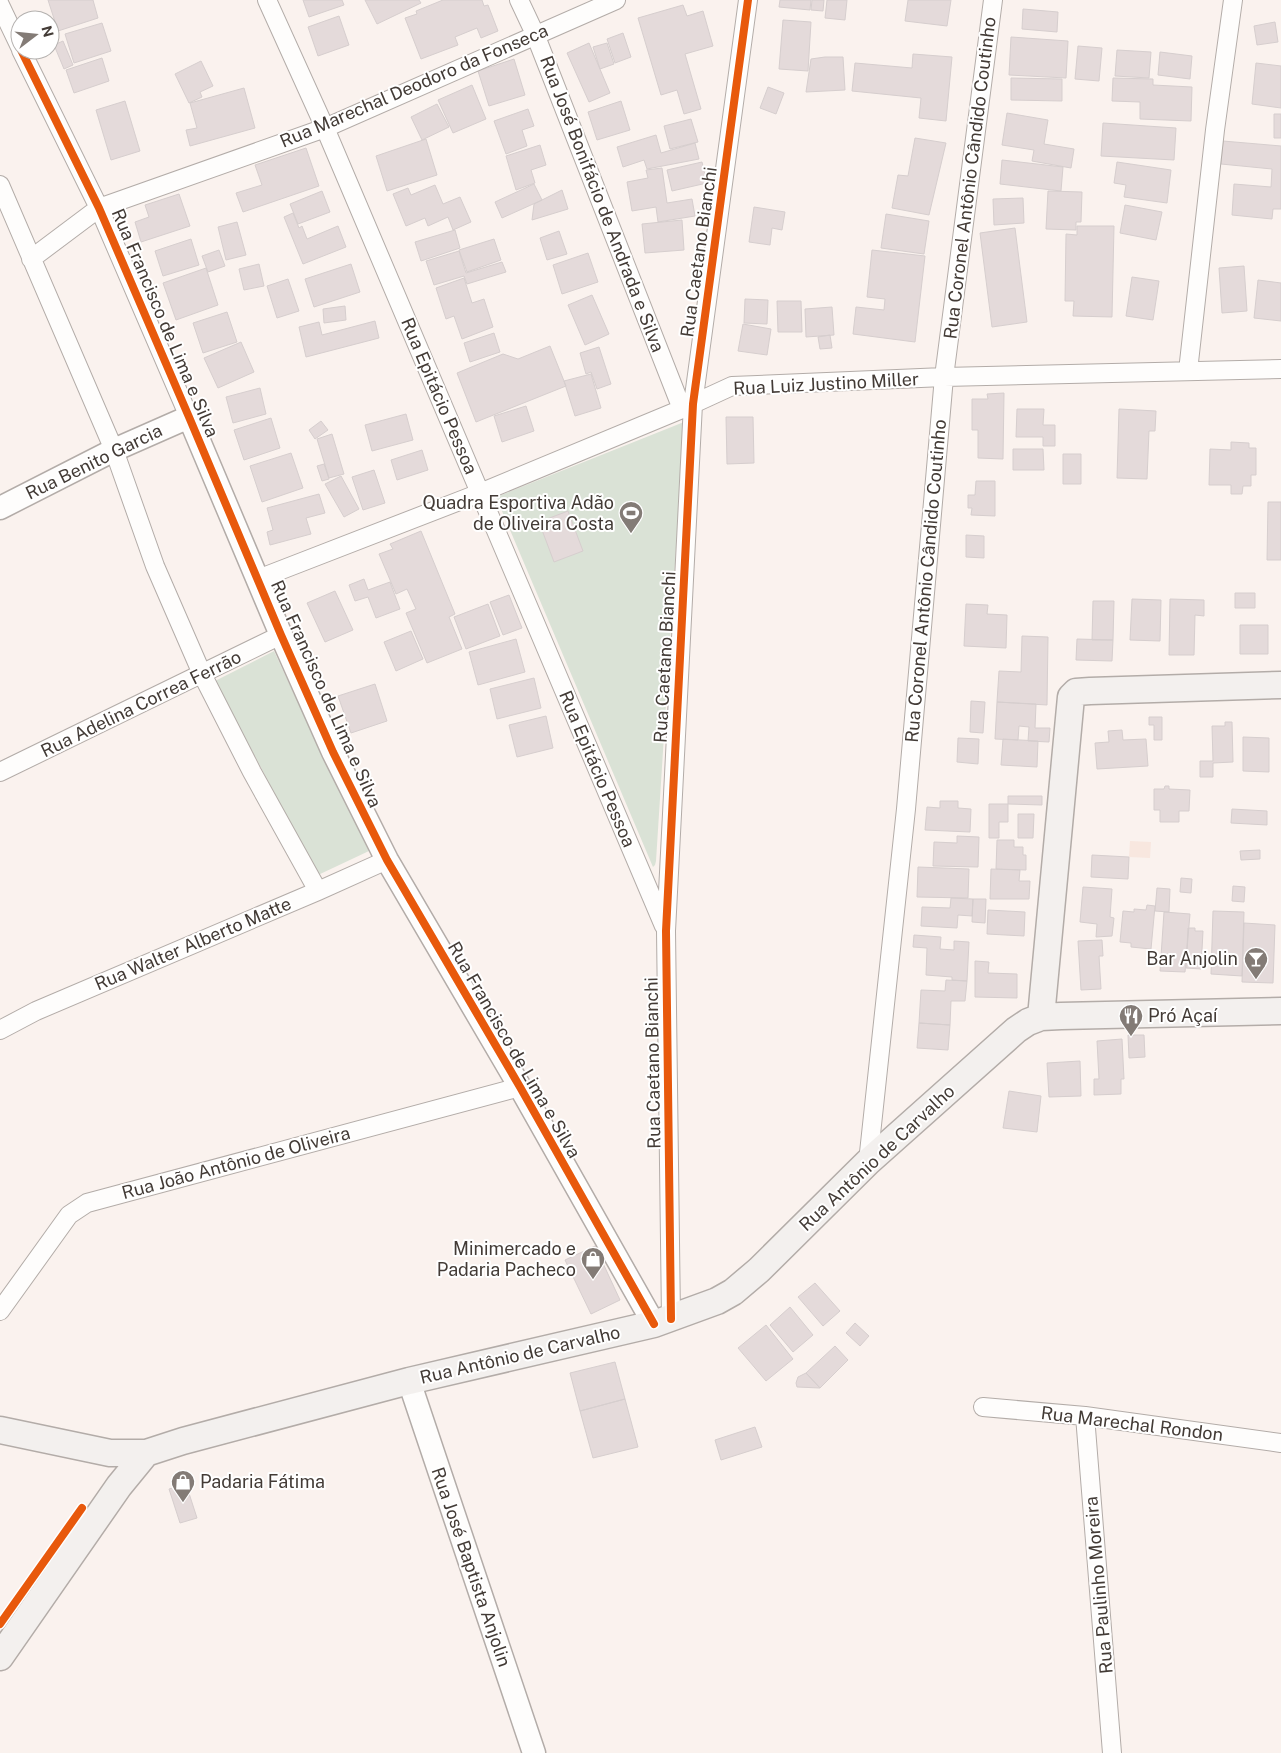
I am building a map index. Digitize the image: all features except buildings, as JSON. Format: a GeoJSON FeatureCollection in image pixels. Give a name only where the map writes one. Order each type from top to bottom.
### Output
{"type":"FeatureCollection","features":[{"type":"Feature","properties":{"kind":"main road"},"geometry":{"type":"LineString","coordinates":[[1281,685],[1090,690],[1076,692],[1071,698],[1041,1017],[1281,1011]]}},
{"type":"Feature","properties":{"kind":"main road","name":"Rua Antônio de Carvalho"},"geometry":{"type":"LineString","coordinates":[[146,1453],[182,1441],[409,1381],[663,1322],[717,1301],[734,1292],[786,1244],[868,1162],[1016,1030],[1028,1022],[1041,1017]]}},
{"type":"Feature","properties":{"kind":"main road"},"geometry":{"type":"LineString","coordinates":[[0,1430],[110,1453],[146,1453]]}},
{"type":"Feature","properties":{"kind":"main road"},"geometry":{"type":"LineString","coordinates":[[0,1657],[119,1486],[146,1453]]}},
{"type":"Feature","properties":{"kind":"street","name":"Rua Epitácio Pessoa"},"geometry":{"type":"LineString","coordinates":[[267,0],[325,128],[666,931]]}},
{"type":"Feature","properties":{"kind":"street","name":"Rua José Bonifácio de Andrada e Silva"},"geometry":{"type":"LineString","coordinates":[[520,0],[688,407]]}},
{"type":"Feature","properties":{"kind":"street","name":"Rua Marechal Deodoro da Fonseca"},"geometry":{"type":"LineString","coordinates":[[31,259],[99,208],[325,128],[616,0]]}},
{"type":"Feature","properties":{"kind":"street","name":"Rua Caetano Bianchi"},"geometry":{"type":"LineString","coordinates":[[663,1322],[666,931],[688,407],[748,0]]}},
{"type":"Feature","properties":{"kind":"street","name":"Rua Coronel Antônio Cândido Coutinho"},"geometry":{"type":"LineString","coordinates":[[868,1162],[906,809],[944,377],[993,0]]}},
{"type":"Feature","properties":{"kind":"street"},"geometry":{"type":"LineString","coordinates":[[1188,371],[1215,130],[1233,0]]}},
{"type":"Feature","properties":{"kind":"street","name":"Rua Francisco de Lima e Silva"},"geometry":{"type":"LineString","coordinates":[[0,5],[10,27]]}},
{"type":"Feature","properties":{"kind":"street"},"geometry":{"type":"LineString","coordinates":[[0,42],[10,27]]}},
{"type":"Feature","properties":{"kind":"street","name":"Rua Francisco de Lima e Silva"},"geometry":{"type":"LineString","coordinates":[[26,60],[99,208],[332,752],[387,860],[520,1087],[663,1322]]}},
{"type":"Feature","properties":{"kind":"street"},"geometry":{"type":"LineString","coordinates":[[0,185],[114,450],[154,566],[202,674],[252,772],[318,891]]}},
{"type":"Feature","properties":{"kind":"street","name":"Rua Luiz Justino Miller"},"geometry":{"type":"LineString","coordinates":[[258,579],[480,492],[688,407],[732,386],[944,377],[1281,369]]}},
{"type":"Feature","properties":{"kind":"street","name":"Rua Benito Garcia"},"geometry":{"type":"LineString","coordinates":[[0,508],[114,450],[189,417]]}},
{"type":"Feature","properties":{"kind":"street","name":"Rua Adelina Correa Ferrão"},"geometry":{"type":"LineString","coordinates":[[0,772],[281,635]]}},
{"type":"Feature","properties":{"kind":"street","name":"Rua Walter Alberto Matte"},"geometry":{"type":"LineString","coordinates":[[0,1030],[36,1011],[387,860]]}},
{"type":"Feature","properties":{"kind":"street","name":"Rua João Antônio de Oliveira"},"geometry":{"type":"LineString","coordinates":[[0,1311],[69,1215],[87,1203],[520,1087]]}},
{"type":"Feature","properties":{"kind":"street","name":"Rua José Baptista Anjolin"},"geometry":{"type":"LineString","coordinates":[[409,1381],[534,1753]]}},
{"type":"Feature","properties":{"kind":"street","name":"Rua Marechal Rondon"},"geometry":{"type":"LineString","coordinates":[[983,1407],[1085,1416],[1281,1443]]}},
{"type":"Feature","properties":{"kind":"street","name":"Rua Paulinho Moreira"},"geometry":{"type":"LineString","coordinates":[[1085,1416],[1112,1753]]}},
{"type":"Feature","properties":{"kind":"shaded area"},"geometry":{"type":"Polygon","coordinates":[[[684,422],[656,861],[653,867],[496,497],[684,422]]]}},
{"type":"Feature","properties":{"kind":"shaded area"},"geometry":{"type":"Polygon","coordinates":[[[274,651],[369,851],[318,875],[215,681],[274,651]]]}},
{"type":"Feature","properties":{"kind":"shaded area"},"geometry":{"type":"Polygon","coordinates":[[[1130,841],[1151,842],[1150,858],[1129,857],[1130,841]]]}},
{"type":"Feature","properties":{"kind":"cycle path"},"geometry":{"type":"LineString","coordinates":[[671,1319],[666,931],[693,404],[748,0]]}},
{"type":"Feature","properties":{"kind":"cycle path"},"geometry":{"type":"LineString","coordinates":[[26,60],[99,208],[281,635],[333,752],[387,860],[520,1087],[654,1324]]}},
{"type":"Feature","properties":{"kind":"cycle path"},"geometry":{"type":"LineString","coordinates":[[0,1624],[82,1508]]}},
{"type":"Feature","properties":{"kind":"place","name":"Quadra Esportiva Adão de Oliveira Costa"},"geometry":{"type":"Point","coordinates":[631,534]}},
{"type":"Feature","properties":{"kind":"place","name":"Bar Anjolin"},"geometry":{"type":"Point","coordinates":[1256,980]}},
{"type":"Feature","properties":{"kind":"place","name":"Pró Açaí"},"geometry":{"type":"Point","coordinates":[1131,1037]}},
{"type":"Feature","properties":{"kind":"place","name":"Minimercado e Padaria Pacheco"},"geometry":{"type":"Point","coordinates":[593,1280]}},
{"type":"Feature","properties":{"kind":"place","name":"Padaria Fátima"},"geometry":{"type":"Point","coordinates":[183,1503]}}]}
